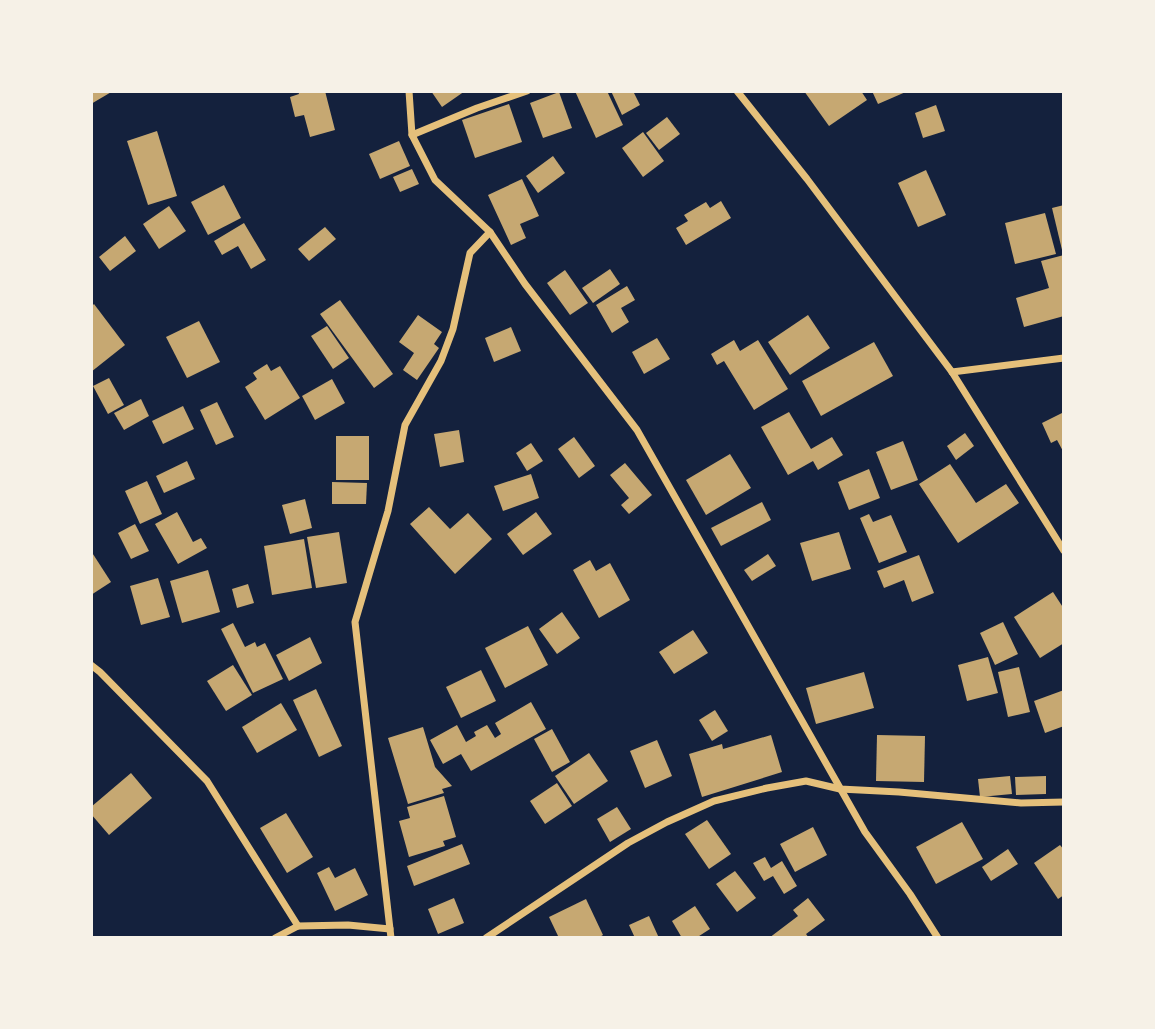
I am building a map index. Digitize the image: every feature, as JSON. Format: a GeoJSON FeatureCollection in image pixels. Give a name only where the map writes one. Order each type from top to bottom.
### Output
{"type":"FeatureCollection","features":[{"type":"Feature","properties":{"kind":"street"},"geometry":{"type":"LineString","coordinates":[[409,91],[412,135],[435,180],[491,232],[525,284],[637,430],[865,832],[938,938]]}},
{"type":"Feature","properties":{"kind":"street"},"geometry":{"type":"LineString","coordinates":[[412,135],[477,107],[527,91]]}},
{"type":"Feature","properties":{"kind":"street"},"geometry":{"type":"LineString","coordinates":[[737,91],[815,189],[953,372],[1064,551]]}},
{"type":"Feature","properties":{"kind":"street"},"geometry":{"type":"LineString","coordinates":[[391,938],[355,622],[388,511],[405,425],[441,361],[449,340],[470,253],[491,232]]}},
{"type":"Feature","properties":{"kind":"street"},"geometry":{"type":"LineString","coordinates":[[953,372],[1064,358]]}},
{"type":"Feature","properties":{"kind":"street"},"geometry":{"type":"LineString","coordinates":[[91,665],[207,781],[298,926]]}},
{"type":"Feature","properties":{"kind":"street"},"geometry":{"type":"LineString","coordinates":[[486,938],[628,843],[667,822],[714,801],[767,788],[806,781],[841,789],[1021,803],[1064,802]]}},
{"type":"Feature","properties":{"kind":"street"},"geometry":{"type":"LineString","coordinates":[[275,938],[298,926],[348,925],[390,929]]}},
{"type":"Feature","properties":{"kind":"building"},"geometry":{"type":"Polygon","coordinates":[[[91,91],[113,91],[91,104],[91,91]]]}},
{"type":"Feature","properties":{"kind":"building"},"geometry":{"type":"Polygon","coordinates":[[[298,91],[325,91],[335,130],[310,137],[304,115],[295,117],[290,97],[299,94],[298,91]]]}},
{"type":"Feature","properties":{"kind":"building"},"geometry":{"type":"Polygon","coordinates":[[[431,91],[465,91],[442,107],[431,91]]]}},
{"type":"Feature","properties":{"kind":"building"},"geometry":{"type":"Polygon","coordinates":[[[575,91],[607,91],[623,125],[596,138],[575,91]]]}},
{"type":"Feature","properties":{"kind":"building"},"geometry":{"type":"Polygon","coordinates":[[[611,91],[633,91],[640,105],[622,115],[611,91]]]}},
{"type":"Feature","properties":{"kind":"building"},"geometry":{"type":"Polygon","coordinates":[[[804,91],[861,91],[867,100],[829,126],[804,91]]]}},
{"type":"Feature","properties":{"kind":"building"},"geometry":{"type":"Polygon","coordinates":[[[872,91],[908,91],[878,104],[872,91]]]}},
{"type":"Feature","properties":{"kind":"building"},"geometry":{"type":"Polygon","coordinates":[[[559,92],[572,128],[543,138],[530,103],[559,92]]]}},
{"type":"Feature","properties":{"kind":"building"},"geometry":{"type":"Polygon","coordinates":[[[509,104],[522,142],[475,158],[462,120],[509,104]]]}},
{"type":"Feature","properties":{"kind":"building"},"geometry":{"type":"Polygon","coordinates":[[[936,105],[945,131],[923,138],[915,113],[936,105]]]}},
{"type":"Feature","properties":{"kind":"building"},"geometry":{"type":"Polygon","coordinates":[[[667,117],[680,134],[659,150],[646,133],[667,117]]]}},
{"type":"Feature","properties":{"kind":"building"},"geometry":{"type":"Polygon","coordinates":[[[157,131],[177,196],[148,205],[127,141],[157,131]]]}},
{"type":"Feature","properties":{"kind":"building"},"geometry":{"type":"Polygon","coordinates":[[[643,132],[664,161],[643,177],[622,148],[643,132]]]}},
{"type":"Feature","properties":{"kind":"building"},"geometry":{"type":"Polygon","coordinates":[[[399,141],[410,166],[380,179],[369,154],[399,141]]]}},
{"type":"Feature","properties":{"kind":"building"},"geometry":{"type":"Polygon","coordinates":[[[553,156],[565,173],[538,193],[526,176],[553,156]]]}},
{"type":"Feature","properties":{"kind":"building"},"geometry":{"type":"Polygon","coordinates":[[[412,169],[419,184],[400,192],[393,177],[412,169]]]}},
{"type":"Feature","properties":{"kind":"building"},"geometry":{"type":"Polygon","coordinates":[[[926,170],[946,215],[918,227],[898,183],[926,170]]]}},
{"type":"Feature","properties":{"kind":"building"},"geometry":{"type":"Polygon","coordinates":[[[522,179],[539,216],[520,224],[526,238],[511,245],[488,195],[522,179]]]}},
{"type":"Feature","properties":{"kind":"building"},"geometry":{"type":"Polygon","coordinates":[[[224,185],[241,218],[208,235],[191,202],[224,185]]]}},
{"type":"Feature","properties":{"kind":"building"},"geometry":{"type":"Polygon","coordinates":[[[721,201],[731,218],[686,245],[676,228],[688,221],[684,215],[706,202],[710,208],[721,201]]]}},
{"type":"Feature","properties":{"kind":"building"},"geometry":{"type":"Polygon","coordinates":[[[1064,205],[1064,254],[1063,254],[1052,208],[1064,205]]]}},
{"type":"Feature","properties":{"kind":"building"},"geometry":{"type":"Polygon","coordinates":[[[169,206],[186,231],[159,249],[143,224],[169,206]]]}},
{"type":"Feature","properties":{"kind":"building"},"geometry":{"type":"Polygon","coordinates":[[[1045,213],[1056,254],[1015,264],[1005,223],[1045,213]]]}},
{"type":"Feature","properties":{"kind":"building"},"geometry":{"type":"Polygon","coordinates":[[[244,223],[266,260],[251,269],[238,246],[222,255],[214,241],[244,223]]]}},
{"type":"Feature","properties":{"kind":"building"},"geometry":{"type":"Polygon","coordinates":[[[325,227],[336,239],[309,261],[298,249],[325,227]]]}},
{"type":"Feature","properties":{"kind":"building"},"geometry":{"type":"Polygon","coordinates":[[[125,236],[136,251],[110,271],[99,257],[125,236]]]}},
{"type":"Feature","properties":{"kind":"building"},"geometry":{"type":"Polygon","coordinates":[[[1064,255],[1064,316],[1024,327],[1016,298],[1049,288],[1041,261],[1064,255]]]}},
{"type":"Feature","properties":{"kind":"building"},"geometry":{"type":"Polygon","coordinates":[[[610,269],[620,284],[593,303],[582,288],[610,269]]]}},
{"type":"Feature","properties":{"kind":"building"},"geometry":{"type":"Polygon","coordinates":[[[565,270],[588,303],[570,315],[547,283],[565,270]]]}},
{"type":"Feature","properties":{"kind":"building"},"geometry":{"type":"Polygon","coordinates":[[[627,286],[635,300],[621,308],[629,322],[612,333],[596,305],[627,286]]]}},
{"type":"Feature","properties":{"kind":"building"},"geometry":{"type":"Polygon","coordinates":[[[340,300],[393,374],[374,388],[320,314],[340,300]]]}},
{"type":"Feature","properties":{"kind":"building"},"geometry":{"type":"Polygon","coordinates":[[[94,304],[125,345],[91,372],[91,307],[94,304]]]}},
{"type":"Feature","properties":{"kind":"building"},"geometry":{"type":"Polygon","coordinates":[[[418,315],[442,332],[434,344],[439,348],[417,380],[403,370],[414,353],[399,342],[418,315]]]}},
{"type":"Feature","properties":{"kind":"building"},"geometry":{"type":"Polygon","coordinates":[[[808,315],[830,348],[790,375],[768,342],[808,315]]]}},
{"type":"Feature","properties":{"kind":"building"},"geometry":{"type":"Polygon","coordinates":[[[199,321],[220,362],[187,378],[166,337],[199,321]]]}},
{"type":"Feature","properties":{"kind":"building"},"geometry":{"type":"Polygon","coordinates":[[[327,326],[349,358],[333,369],[311,336],[327,326]]]}},
{"type":"Feature","properties":{"kind":"building"},"geometry":{"type":"Polygon","coordinates":[[[511,327],[521,351],[494,362],[485,338],[511,327]]]}},
{"type":"Feature","properties":{"kind":"building"},"geometry":{"type":"Polygon","coordinates":[[[657,338],[670,359],[644,374],[632,352],[657,338]]]}},
{"type":"Feature","properties":{"kind":"building"},"geometry":{"type":"Polygon","coordinates":[[[734,340],[740,351],[758,340],[788,389],[754,410],[724,361],[717,365],[711,354],[734,340]]]}},
{"type":"Feature","properties":{"kind":"building"},"geometry":{"type":"Polygon","coordinates":[[[874,342],[893,376],[821,416],[802,381],[874,342]]]}},
{"type":"Feature","properties":{"kind":"building"},"geometry":{"type":"Polygon","coordinates":[[[267,364],[271,371],[280,366],[300,398],[265,420],[245,387],[257,379],[253,373],[267,364]]]}},
{"type":"Feature","properties":{"kind":"building"},"geometry":{"type":"Polygon","coordinates":[[[109,378],[124,405],[108,414],[93,386],[109,378]]]}},
{"type":"Feature","properties":{"kind":"building"},"geometry":{"type":"Polygon","coordinates":[[[332,379],[345,403],[315,420],[302,396],[332,379]]]}},
{"type":"Feature","properties":{"kind":"building"},"geometry":{"type":"Polygon","coordinates":[[[141,399],[149,416],[124,430],[114,413],[141,399]]]}},
{"type":"Feature","properties":{"kind":"building"},"geometry":{"type":"Polygon","coordinates":[[[217,402],[234,437],[216,445],[200,410],[217,402]]]}},
{"type":"Feature","properties":{"kind":"building"},"geometry":{"type":"Polygon","coordinates":[[[183,406],[194,429],[163,444],[152,421],[183,406]]]}},
{"type":"Feature","properties":{"kind":"building"},"geometry":{"type":"Polygon","coordinates":[[[789,412],[811,449],[832,437],[843,455],[818,470],[813,461],[788,475],[761,427],[789,412]]]}},
{"type":"Feature","properties":{"kind":"building"},"geometry":{"type":"Polygon","coordinates":[[[1064,412],[1064,453],[1057,440],[1051,443],[1042,423],[1064,412]]]}},
{"type":"Feature","properties":{"kind":"building"},"geometry":{"type":"Polygon","coordinates":[[[459,430],[464,462],[440,467],[434,434],[459,430]]]}},
{"type":"Feature","properties":{"kind":"building"},"geometry":{"type":"Polygon","coordinates":[[[965,433],[974,446],[956,460],[947,446],[965,433]]]}},
{"type":"Feature","properties":{"kind":"building"},"geometry":{"type":"Polygon","coordinates":[[[336,436],[369,436],[369,480],[336,480],[336,436]]]}},
{"type":"Feature","properties":{"kind":"building"},"geometry":{"type":"Polygon","coordinates":[[[574,437],[595,466],[579,478],[558,449],[574,437]]]}},
{"type":"Feature","properties":{"kind":"building"},"geometry":{"type":"Polygon","coordinates":[[[903,441],[918,480],[891,490],[876,452],[903,441]]]}},
{"type":"Feature","properties":{"kind":"building"},"geometry":{"type":"Polygon","coordinates":[[[531,443],[543,461],[527,471],[516,453],[531,443]]]}},
{"type":"Feature","properties":{"kind":"building"},"geometry":{"type":"Polygon","coordinates":[[[730,454],[751,488],[706,515],[686,480],[730,454]]]}},
{"type":"Feature","properties":{"kind":"building"},"geometry":{"type":"Polygon","coordinates":[[[187,461],[195,479],[164,493],[156,476],[187,461]]]}},
{"type":"Feature","properties":{"kind":"building"},"geometry":{"type":"Polygon","coordinates":[[[625,463],[652,495],[629,514],[621,505],[629,498],[610,475],[625,463]]]}},
{"type":"Feature","properties":{"kind":"building"},"geometry":{"type":"Polygon","coordinates":[[[950,464],[976,503],[1006,484],[1019,503],[958,543],[919,484],[950,464]]]}},
{"type":"Feature","properties":{"kind":"building"},"geometry":{"type":"Polygon","coordinates":[[[869,469],[880,498],[849,510],[838,482],[869,469]]]}},
{"type":"Feature","properties":{"kind":"building"},"geometry":{"type":"Polygon","coordinates":[[[531,474],[539,498],[503,511],[494,486],[531,474]]]}},
{"type":"Feature","properties":{"kind":"building"},"geometry":{"type":"Polygon","coordinates":[[[147,481],[162,514],[140,524],[125,491],[147,481]]]}},
{"type":"Feature","properties":{"kind":"building"},"geometry":{"type":"Polygon","coordinates":[[[332,482],[367,483],[366,504],[332,504],[332,482]]]}},
{"type":"Feature","properties":{"kind":"building"},"geometry":{"type":"Polygon","coordinates":[[[305,499],[312,528],[290,534],[282,505],[305,499]]]}},
{"type":"Feature","properties":{"kind":"building"},"geometry":{"type":"Polygon","coordinates":[[[762,502],[771,520],[721,546],[711,528],[762,502]]]}},
{"type":"Feature","properties":{"kind":"building"},"geometry":{"type":"Polygon","coordinates":[[[429,507],[450,529],[468,513],[492,539],[455,574],[410,524],[429,507]]]}},
{"type":"Feature","properties":{"kind":"building"},"geometry":{"type":"Polygon","coordinates":[[[177,512],[193,542],[201,538],[207,548],[178,564],[155,524],[177,512]]]}},
{"type":"Feature","properties":{"kind":"building"},"geometry":{"type":"Polygon","coordinates":[[[536,512],[552,534],[523,555],[507,534],[536,512]]]}},
{"type":"Feature","properties":{"kind":"building"},"geometry":{"type":"Polygon","coordinates":[[[869,514],[873,522],[891,515],[907,552],[879,563],[860,518],[869,514]]]}},
{"type":"Feature","properties":{"kind":"building"},"geometry":{"type":"Polygon","coordinates":[[[135,524],[149,551],[131,559],[118,533],[135,524]]]}},
{"type":"Feature","properties":{"kind":"building"},"geometry":{"type":"Polygon","coordinates":[[[339,532],[347,583],[316,588],[307,537],[339,532]]]}},
{"type":"Feature","properties":{"kind":"building"},"geometry":{"type":"Polygon","coordinates":[[[839,532],[851,569],[812,581],[800,543],[839,532]]]}},
{"type":"Feature","properties":{"kind":"building"},"geometry":{"type":"Polygon","coordinates":[[[304,539],[312,588],[272,595],[264,546],[304,539]]]}},
{"type":"Feature","properties":{"kind":"building"},"geometry":{"type":"Polygon","coordinates":[[[91,551],[111,582],[91,595],[91,551]]]}},
{"type":"Feature","properties":{"kind":"building"},"geometry":{"type":"Polygon","coordinates":[[[768,554],[776,566],[752,581],[744,570],[768,554]]]}},
{"type":"Feature","properties":{"kind":"building"},"geometry":{"type":"Polygon","coordinates":[[[919,555],[934,593],[912,602],[904,580],[884,588],[877,571],[919,555]]]}},
{"type":"Feature","properties":{"kind":"building"},"geometry":{"type":"Polygon","coordinates":[[[590,560],[596,571],[610,563],[630,600],[599,618],[573,570],[590,560]]]}},
{"type":"Feature","properties":{"kind":"building"},"geometry":{"type":"Polygon","coordinates":[[[208,570],[220,612],[182,623],[170,581],[208,570]]]}},
{"type":"Feature","properties":{"kind":"building"},"geometry":{"type":"Polygon","coordinates":[[[158,578],[170,617],[141,625],[130,586],[158,578]]]}},
{"type":"Feature","properties":{"kind":"building"},"geometry":{"type":"Polygon","coordinates":[[[248,584],[254,603],[237,608],[232,589],[248,584]]]}},
{"type":"Feature","properties":{"kind":"building"},"geometry":{"type":"Polygon","coordinates":[[[1053,592],[1064,609],[1064,643],[1040,658],[1014,617],[1053,592]]]}},
{"type":"Feature","properties":{"kind":"building"},"geometry":{"type":"Polygon","coordinates":[[[562,612],[580,638],[557,654],[539,629],[562,612]]]}},
{"type":"Feature","properties":{"kind":"building"},"geometry":{"type":"Polygon","coordinates":[[[1003,622],[1018,654],[995,665],[980,633],[1003,622]]]}},
{"type":"Feature","properties":{"kind":"building"},"geometry":{"type":"Polygon","coordinates":[[[233,623],[245,647],[255,642],[257,647],[265,643],[283,679],[253,693],[221,629],[233,623]]]}},
{"type":"Feature","properties":{"kind":"building"},"geometry":{"type":"Polygon","coordinates":[[[528,626],[548,665],[505,688],[485,648],[528,626]]]}},
{"type":"Feature","properties":{"kind":"building"},"geometry":{"type":"Polygon","coordinates":[[[693,630],[708,653],[674,674],[659,652],[693,630]]]}},
{"type":"Feature","properties":{"kind":"building"},"geometry":{"type":"Polygon","coordinates":[[[310,637],[322,663],[289,681],[276,655],[310,637]]]}},
{"type":"Feature","properties":{"kind":"building"},"geometry":{"type":"Polygon","coordinates":[[[988,657],[998,693],[967,701],[958,665],[988,657]]]}},
{"type":"Feature","properties":{"kind":"building"},"geometry":{"type":"Polygon","coordinates":[[[233,665],[252,695],[226,711],[207,681],[233,665]]]}},
{"type":"Feature","properties":{"kind":"building"},"geometry":{"type":"Polygon","coordinates":[[[1019,667],[1030,712],[1008,717],[998,672],[1019,667]]]}},
{"type":"Feature","properties":{"kind":"building"},"geometry":{"type":"Polygon","coordinates":[[[481,670],[496,701],[461,718],[446,687],[481,670]]]}},
{"type":"Feature","properties":{"kind":"building"},"geometry":{"type":"Polygon","coordinates":[[[864,672],[874,708],[816,724],[806,688],[864,672]]]}},
{"type":"Feature","properties":{"kind":"building"},"geometry":{"type":"Polygon","coordinates":[[[316,689],[342,746],[319,757],[293,700],[316,689]]]}},
{"type":"Feature","properties":{"kind":"building"},"geometry":{"type":"Polygon","coordinates":[[[1064,690],[1064,726],[1045,733],[1034,701],[1064,690]]]}},
{"type":"Feature","properties":{"kind":"building"},"geometry":{"type":"Polygon","coordinates":[[[531,702],[546,729],[471,771],[461,754],[443,764],[430,740],[457,725],[466,742],[476,736],[474,732],[487,725],[495,738],[501,734],[495,723],[531,702]]]}},
{"type":"Feature","properties":{"kind":"building"},"geometry":{"type":"Polygon","coordinates":[[[281,703],[297,730],[257,753],[242,727],[281,703]]]}},
{"type":"Feature","properties":{"kind":"building"},"geometry":{"type":"Polygon","coordinates":[[[715,710],[728,731],[712,741],[699,720],[715,710]]]}},
{"type":"Feature","properties":{"kind":"building"},"geometry":{"type":"Polygon","coordinates":[[[423,727],[435,767],[452,786],[442,789],[444,793],[408,804],[388,738],[423,727]]]}},
{"type":"Feature","properties":{"kind":"building"},"geometry":{"type":"Polygon","coordinates":[[[552,729],[570,762],[552,772],[534,739],[552,729]]]}},
{"type":"Feature","properties":{"kind":"building"},"geometry":{"type":"Polygon","coordinates":[[[771,735],[782,772],[702,797],[689,754],[722,744],[723,749],[771,735]]]}},
{"type":"Feature","properties":{"kind":"building"},"geometry":{"type":"Polygon","coordinates":[[[877,735],[925,736],[924,782],[876,781],[877,735]]]}},
{"type":"Feature","properties":{"kind":"building"},"geometry":{"type":"Polygon","coordinates":[[[657,740],[672,776],[645,788],[630,751],[657,740]]]}},
{"type":"Feature","properties":{"kind":"building"},"geometry":{"type":"Polygon","coordinates":[[[589,753],[608,781],[574,804],[555,776],[589,753]]]}},
{"type":"Feature","properties":{"kind":"building"},"geometry":{"type":"Polygon","coordinates":[[[131,773],[152,798],[109,835],[91,814],[91,807],[131,773]]]}},
{"type":"Feature","properties":{"kind":"building"},"geometry":{"type":"Polygon","coordinates":[[[1010,776],[1012,794],[980,797],[978,779],[1010,776]]]}},
{"type":"Feature","properties":{"kind":"building"},"geometry":{"type":"Polygon","coordinates":[[[1046,776],[1046,794],[1016,795],[1015,777],[1046,776]]]}},
{"type":"Feature","properties":{"kind":"building"},"geometry":{"type":"Polygon","coordinates":[[[557,783],[572,806],[545,824],[530,801],[557,783]]]}},
{"type":"Feature","properties":{"kind":"building"},"geometry":{"type":"Polygon","coordinates":[[[444,796],[456,837],[443,841],[445,846],[409,857],[399,821],[410,818],[407,807],[444,796]]]}},
{"type":"Feature","properties":{"kind":"building"},"geometry":{"type":"Polygon","coordinates":[[[617,807],[631,829],[610,842],[597,819],[617,807]]]}},
{"type":"Feature","properties":{"kind":"building"},"geometry":{"type":"Polygon","coordinates":[[[286,813],[313,857],[287,873],[260,828],[286,813]]]}},
{"type":"Feature","properties":{"kind":"building"},"geometry":{"type":"Polygon","coordinates":[[[707,820],[731,854],[709,869],[685,834],[707,820]]]}},
{"type":"Feature","properties":{"kind":"building"},"geometry":{"type":"Polygon","coordinates":[[[962,822],[983,859],[936,884],[916,847],[962,822]]]}},
{"type":"Feature","properties":{"kind":"building"},"geometry":{"type":"Polygon","coordinates":[[[813,827],[827,855],[795,872],[780,844],[813,827]]]}},
{"type":"Feature","properties":{"kind":"building"},"geometry":{"type":"Polygon","coordinates":[[[462,844],[470,864],[414,886],[407,866],[462,844]]]}},
{"type":"Feature","properties":{"kind":"building"},"geometry":{"type":"Polygon","coordinates":[[[1060,845],[1064,850],[1064,895],[1058,899],[1034,863],[1060,845]]]}},
{"type":"Feature","properties":{"kind":"building"},"geometry":{"type":"Polygon","coordinates":[[[1008,849],[1018,864],[991,881],[982,867],[1008,849]]]}},
{"type":"Feature","properties":{"kind":"building"},"geometry":{"type":"Polygon","coordinates":[[[765,857],[771,868],[782,861],[797,886],[784,894],[773,876],[764,881],[753,863],[765,857]]]}},
{"type":"Feature","properties":{"kind":"building"},"geometry":{"type":"Polygon","coordinates":[[[329,867],[335,878],[355,868],[368,895],[335,911],[317,873],[329,867]]]}},
{"type":"Feature","properties":{"kind":"building"},"geometry":{"type":"Polygon","coordinates":[[[735,871],[756,898],[737,912],[716,884],[735,871]]]}},
{"type":"Feature","properties":{"kind":"building"},"geometry":{"type":"Polygon","coordinates":[[[454,898],[464,923],[438,934],[428,909],[454,898]]]}},
{"type":"Feature","properties":{"kind":"building"},"geometry":{"type":"Polygon","coordinates":[[[808,898],[825,920],[806,934],[809,938],[769,938],[798,916],[793,910],[808,898]]]}},
{"type":"Feature","properties":{"kind":"building"},"geometry":{"type":"Polygon","coordinates":[[[586,899],[603,935],[598,938],[559,938],[549,917],[586,899]]]}},
{"type":"Feature","properties":{"kind":"building"},"geometry":{"type":"Polygon","coordinates":[[[695,906],[710,929],[696,938],[682,938],[672,921],[695,906]]]}},
{"type":"Feature","properties":{"kind":"building"},"geometry":{"type":"Polygon","coordinates":[[[649,916],[659,938],[635,938],[629,925],[649,916]]]}}]}
